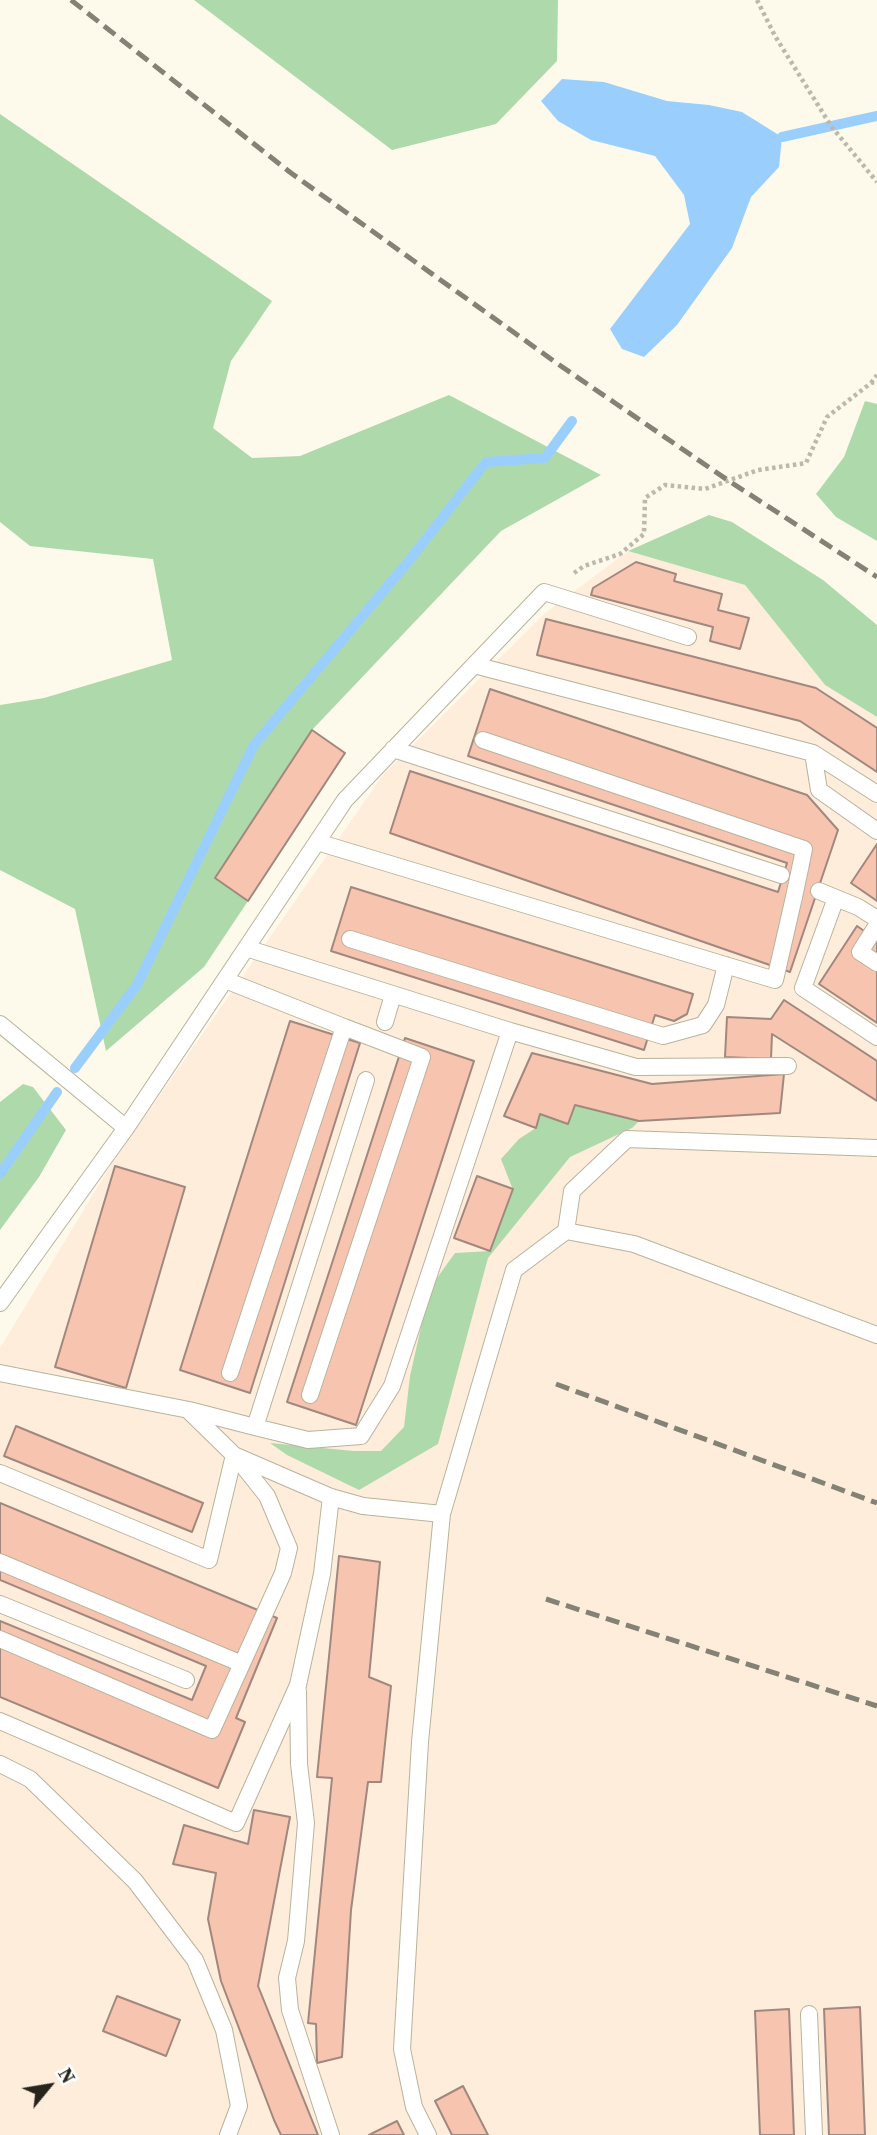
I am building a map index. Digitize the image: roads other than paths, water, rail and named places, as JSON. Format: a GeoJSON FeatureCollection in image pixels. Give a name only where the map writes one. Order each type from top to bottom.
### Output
{"type":"FeatureCollection","features":[{"type":"Feature","properties":{"kind":"lane"},"geometry":{"type":"LineString","coordinates":[[0,1303],[126,1128],[345,800],[544,592],[688,637]]}},
{"type":"Feature","properties":{"kind":"lane"},"geometry":{"type":"LineString","coordinates":[[474,665],[813,752],[877,794]]}},
{"type":"Feature","properties":{"kind":"lane"},"geometry":{"type":"LineString","coordinates":[[317,842],[775,980],[804,849],[483,740]]}},
{"type":"Feature","properties":{"kind":"lane"},"geometry":{"type":"LineString","coordinates":[[393,750],[781,875]]}},
{"type":"Feature","properties":{"kind":"lane"},"geometry":{"type":"LineString","coordinates":[[813,752],[820,790],[877,831]]}},
{"type":"Feature","properties":{"kind":"lane"},"geometry":{"type":"LineString","coordinates":[[818,891],[858,907],[877,919]]}},
{"type":"Feature","properties":{"kind":"lane"},"geometry":{"type":"LineString","coordinates":[[836,898],[803,988],[877,1037]]}},
{"type":"Feature","properties":{"kind":"lane"},"geometry":{"type":"LineString","coordinates":[[874,930],[860,951],[877,963]]}},
{"type":"Feature","properties":{"kind":"lane"},"geometry":{"type":"LineString","coordinates":[[350,939],[663,1036],[703,1025],[716,1005],[726,965]]}},
{"type":"Feature","properties":{"kind":"lane"},"geometry":{"type":"LineString","coordinates":[[246,948],[510,1031],[636,1067],[788,1066]]}},
{"type":"Feature","properties":{"kind":"lane"},"geometry":{"type":"LineString","coordinates":[[225,980],[422,1057],[310,1395]]}},
{"type":"Feature","properties":{"kind":"lane"},"geometry":{"type":"LineString","coordinates":[[385,1021],[393,995]]}},
{"type":"Feature","properties":{"kind":"lane"},"geometry":{"type":"LineString","coordinates":[[0,1024],[126,1128]]}},
{"type":"Feature","properties":{"kind":"lane"},"geometry":{"type":"LineString","coordinates":[[230,1373],[344,1027]]}},
{"type":"Feature","properties":{"kind":"lane"},"geometry":{"type":"LineString","coordinates":[[0,1373],[188,1410],[308,1440],[361,1436],[392,1386],[510,1031]]}},
{"type":"Feature","properties":{"kind":"lane"},"geometry":{"type":"LineString","coordinates":[[255,1427],[366,1080]]}},
{"type":"Feature","properties":{"kind":"lane"},"geometry":{"type":"LineString","coordinates":[[428,2135],[414,2107],[402,2049],[420,1742],[442,1514],[514,1270],[566,1231],[572,1191],[627,1139],[877,1148]]}},
{"type":"Feature","properties":{"kind":"lane"},"geometry":{"type":"LineString","coordinates":[[566,1231],[634,1244],[877,1335]]}},
{"type":"Feature","properties":{"kind":"lane"},"geometry":{"type":"LineString","coordinates":[[0,1639],[212,1730],[283,1573],[289,1548],[267,1496],[234,1455],[188,1410]]}},
{"type":"Feature","properties":{"kind":"lane"},"geometry":{"type":"LineString","coordinates":[[234,1455],[331,1497],[363,1506],[442,1514]]}},
{"type":"Feature","properties":{"kind":"lane"},"geometry":{"type":"LineString","coordinates":[[0,1473],[209,1560],[234,1455]]}},
{"type":"Feature","properties":{"kind":"lane"},"geometry":{"type":"LineString","coordinates":[[0,1721],[236,1823],[298,1685],[322,1574],[331,1497]]}},
{"type":"Feature","properties":{"kind":"lane"},"geometry":{"type":"LineString","coordinates":[[0,1562],[242,1664]]}},
{"type":"Feature","properties":{"kind":"lane"},"geometry":{"type":"LineString","coordinates":[[0,1604],[186,1680]]}},
{"type":"Feature","properties":{"kind":"lane"},"geometry":{"type":"LineString","coordinates":[[298,1685],[299,1764],[306,1823],[296,1941],[287,1978],[290,2010],[331,2135]]}},
{"type":"Feature","properties":{"kind":"lane"},"geometry":{"type":"LineString","coordinates":[[0,1764],[30,1779],[135,1881],[195,1960],[224,2031],[239,2106],[228,2135]]}},
{"type":"Feature","properties":{"kind":"lane"},"geometry":{"type":"LineString","coordinates":[[809,2014],[814,2135]]}},
{"type":"Feature","properties":{"kind":"water"},"geometry":{"type":"Polygon","coordinates":[[[562,79],[604,82],[667,101],[709,105],[742,112],[782,137],[779,167],[751,197],[732,248],[677,325],[644,357],[622,349],[610,329],[690,224],[684,195],[655,156],[591,140],[558,121],[541,101],[562,79]]]}},
{"type":"Feature","properties":{"kind":"waterway"},"geometry":{"type":"LineString","coordinates":[[782,137],[877,116]]}},
{"type":"Feature","properties":{"kind":"waterway"},"geometry":{"type":"LineString","coordinates":[[75,1068],[137,985],[254,745],[408,562],[486,462],[545,458],[572,421]]}},
{"type":"Feature","properties":{"kind":"waterway"},"geometry":{"type":"LineString","coordinates":[[0,1174],[57,1092]]}},
{"type":"Feature","properties":{"kind":"railway"},"geometry":{"type":"LineString","coordinates":[[71,0],[291,173],[558,364],[729,481],[877,577]]}},
{"type":"Feature","properties":{"kind":"railway"},"geometry":{"type":"LineString","coordinates":[[556,1384],[877,1503]]}},
{"type":"Feature","properties":{"kind":"railway"},"geometry":{"type":"LineString","coordinates":[[546,1599],[877,1706]]}}]}
